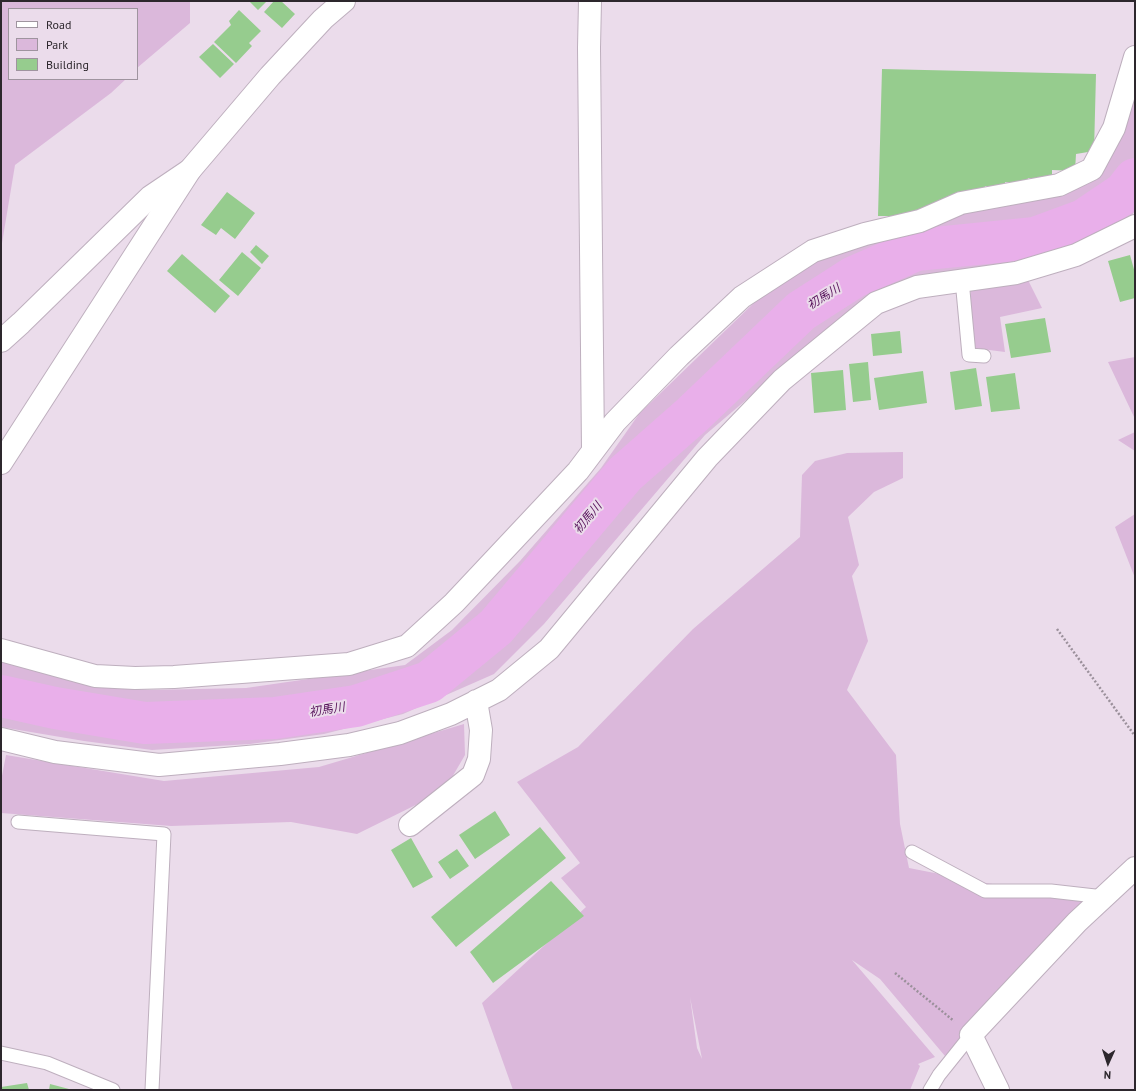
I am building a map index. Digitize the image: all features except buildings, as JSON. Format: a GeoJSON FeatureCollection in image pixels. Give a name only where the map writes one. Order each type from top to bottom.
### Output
{"type":"FeatureCollection","features":[{"type":"Feature","properties":{"kind":"street"},"geometry":{"type":"LineString","coordinates":[[1,463],[190,170],[270,76],[323,19],[344,1]]}},
{"type":"Feature","properties":{"kind":"street"},"geometry":{"type":"LineString","coordinates":[[590,1],[589,48],[593,450]]}},
{"type":"Feature","properties":{"kind":"street"},"geometry":{"type":"LineString","coordinates":[[1,650],[95,676],[135,678],[174,677],[349,664],[407,646],[454,603],[578,471],[615,422],[679,356],[742,297],[813,251],[865,234],[920,221],[961,203],[1059,185],[1092,169],[1114,128],[1135,57]]}},
{"type":"Feature","properties":{"kind":"street"},"geometry":{"type":"LineString","coordinates":[[1,341],[22,323],[150,197],[190,170]]}},
{"type":"Feature","properties":{"kind":"street"},"geometry":{"type":"LineString","coordinates":[[1,739],[55,752],[159,765],[280,754],[350,745],[404,732],[451,714],[499,690],[549,649],[707,458],[782,380],[876,303],[917,286],[1016,273],[1076,255],[1135,226]]}},
{"type":"Feature","properties":{"kind":"street"},"geometry":{"type":"LineString","coordinates":[[410,825],[473,775],[479,759],[481,730],[476,701]]}},
{"type":"Feature","properties":{"kind":"street"},"geometry":{"type":"LineString","coordinates":[[998,1090],[971,1035],[1077,922],[1135,868]]}},
{"type":"Feature","properties":{"kind":"lane"},"geometry":{"type":"LineString","coordinates":[[962,280],[969,355],[984,356]]}},
{"type":"Feature","properties":{"kind":"lane"},"geometry":{"type":"LineString","coordinates":[[18,822],[164,834],[152,1090]]}},
{"type":"Feature","properties":{"kind":"lane"},"geometry":{"type":"LineString","coordinates":[[912,852],[985,891],[1051,891],[1104,897]]}},
{"type":"Feature","properties":{"kind":"lane"},"geometry":{"type":"LineString","coordinates":[[930,1090],[971,1035]]}},
{"type":"Feature","properties":{"kind":"lane"},"geometry":{"type":"LineString","coordinates":[[1,1053],[47,1063],[113,1090]]}},
{"type":"Feature","properties":{"kind":"path"},"geometry":{"type":"LineString","coordinates":[[1057,629],[1135,736]]}},
{"type":"Feature","properties":{"kind":"path"},"geometry":{"type":"LineString","coordinates":[[895,973],[971,1035]]}},
{"type":"Feature","properties":{"kind":"green space"},"geometry":{"type":"Polygon","coordinates":[[[1,1],[190,1],[190,23],[138,67],[138,8],[8,8],[8,80],[125,80],[111,93],[15,165],[1,249],[1,1]]]}},
{"type":"Feature","properties":{"kind":"green space"},"geometry":{"type":"Polygon","coordinates":[[[1135,57],[1135,210],[1124,231],[955,281],[820,337],[705,435],[544,624],[494,674],[403,714],[324,734],[250,744],[152,750],[84,741],[1,727],[1,661],[82,684],[148,690],[246,688],[405,665],[452,630],[520,561],[601,468],[639,414],[759,298],[804,264],[1092,169],[1135,57]]]}},
{"type":"Feature","properties":{"kind":"green space"},"geometry":{"type":"Polygon","coordinates":[[[1028,280],[1042,308],[1000,317],[1005,352],[974,348],[968,335],[971,288],[1028,280]]]}},
{"type":"Feature","properties":{"kind":"green space"},"geometry":{"type":"Polygon","coordinates":[[[1135,357],[1135,419],[1108,362],[1135,357]]]}},
{"type":"Feature","properties":{"kind":"green space"},"geometry":{"type":"Polygon","coordinates":[[[1135,432],[1135,451],[1118,440],[1135,432]]]}},
{"type":"Feature","properties":{"kind":"green space"},"geometry":{"type":"Polygon","coordinates":[[[903,452],[903,478],[874,492],[848,517],[859,565],[852,576],[868,641],[847,690],[896,755],[900,824],[909,868],[986,883],[1094,900],[984,1025],[945,1056],[880,979],[852,960],[935,1057],[918,1064],[920,1066],[910,1090],[513,1090],[482,1003],[586,907],[561,878],[580,863],[517,782],[578,747],[693,629],[800,537],[802,475],[815,461],[847,453],[903,452]],[[690,997],[697,1048],[702,1059],[690,997]]]}},
{"type":"Feature","properties":{"kind":"green space"},"geometry":{"type":"Polygon","coordinates":[[[1135,514],[1135,578],[1115,527],[1135,514]]]}},
{"type":"Feature","properties":{"kind":"green space"},"geometry":{"type":"Polygon","coordinates":[[[464,724],[465,755],[444,791],[357,834],[291,822],[171,826],[1,813],[1,781],[6,755],[164,781],[319,767],[464,724]]]}},
{"type":"Feature","properties":{"kind":"waterway","name":"初馬川"},"geometry":{"type":"LineString","coordinates":[[1,696],[55,708],[145,723],[275,718],[356,706],[429,682],[496,627],[625,474],[692,415],[801,311],[854,277],[916,250],[1035,238],[1084,220],[1124,193],[1135,179]]}}]}
